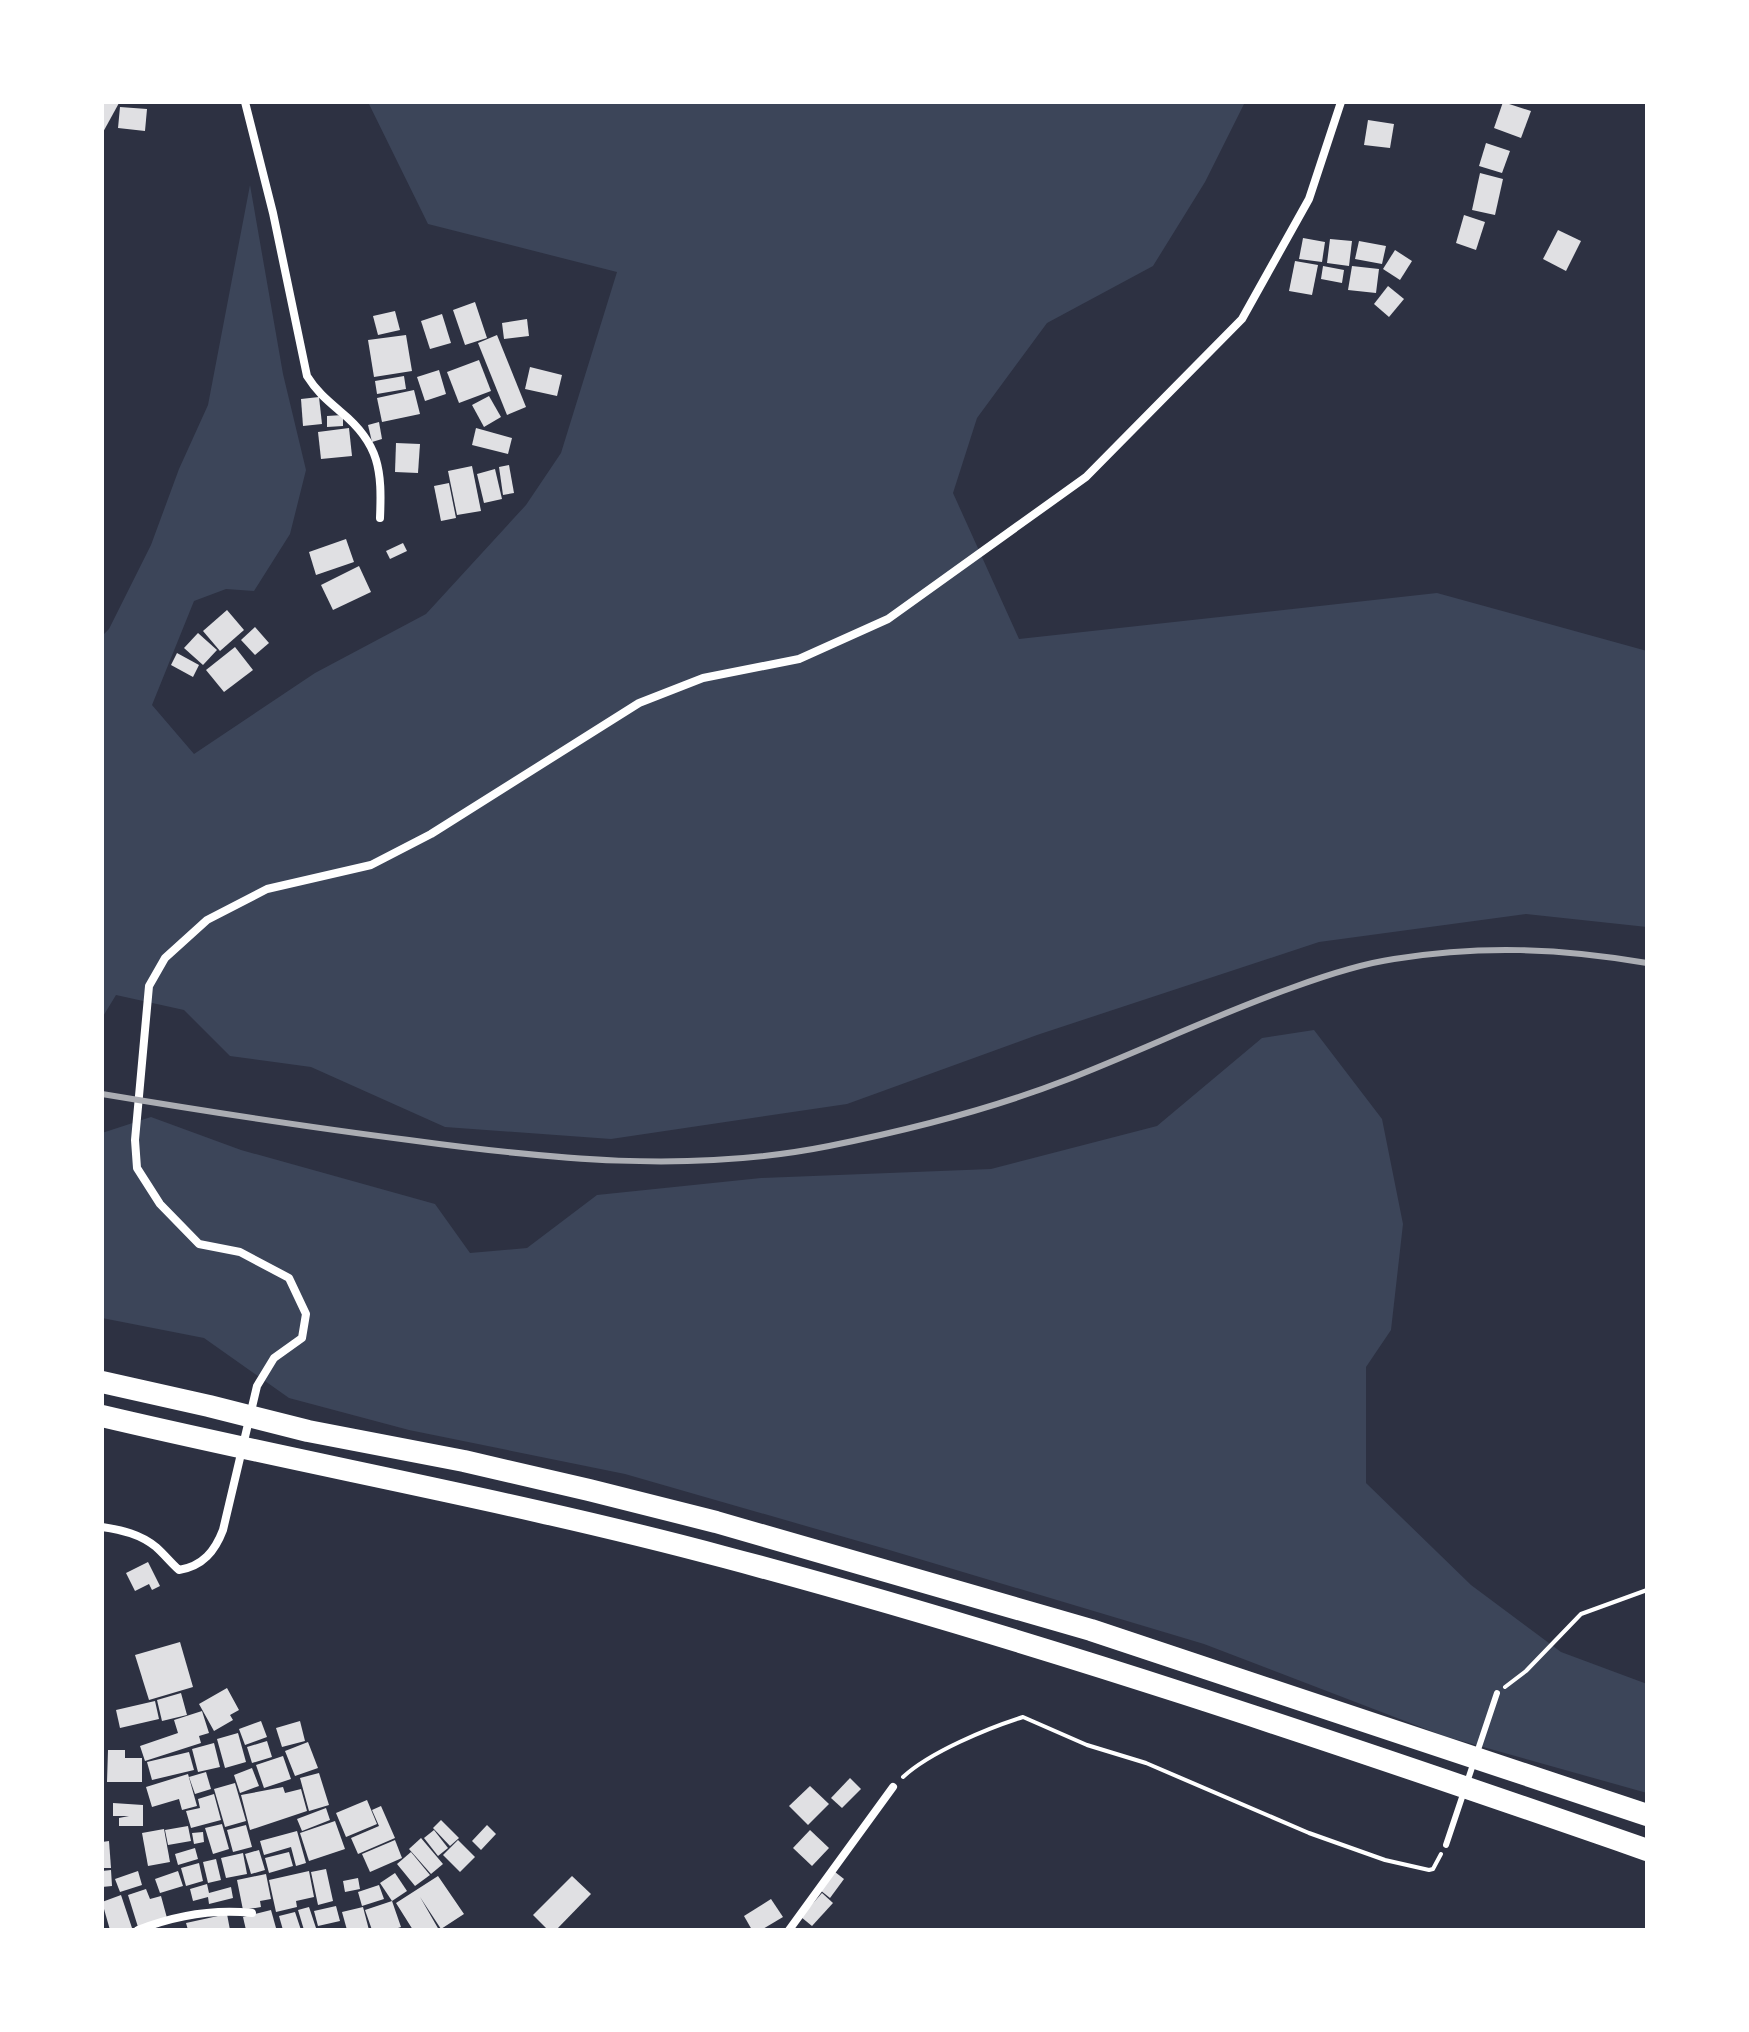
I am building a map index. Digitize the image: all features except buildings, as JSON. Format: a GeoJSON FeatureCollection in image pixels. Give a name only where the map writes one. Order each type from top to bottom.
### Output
{"type":"FeatureCollection","features":[{"type":"Feature","properties":{"kind":"highway"},"geometry":{"type":"LineString","coordinates":[[102,1382],[308,1431],[464,1461],[589,1490],[786,1541],[1091,1630],[1647,1815]]}},
{"type":"Feature","properties":{"kind":"highway"},"geometry":{"type":"LineString","coordinates":[[102,1416],[538,1512],[718,1555],[875,1598],[1081,1660],[1647,1850]]}},
{"type":"Feature","properties":{"kind":"street"},"geometry":{"type":"LineString","coordinates":[[245,102],[273,213],[307,376],[319,395],[361,431],[373,448],[381,479],[380,518]]}},
{"type":"Feature","properties":{"kind":"street"},"geometry":{"type":"LineString","coordinates":[[102,1527],[142,1537],[179,1570],[207,1558],[216,1548],[223,1530],[257,1386],[274,1358],[302,1338],[306,1314],[289,1278],[240,1252],[199,1244],[160,1204],[137,1168],[135,1140],[149,986],[165,958],[207,920],[267,889],[371,865],[431,834],[639,703],[703,678],[799,659],[888,619],[1086,477],[1242,319],[1309,199],[1341,102]]}},
{"type":"Feature","properties":{"kind":"street"},"geometry":{"type":"LineString","coordinates":[[789,1930],[893,1787]]}},
{"type":"Feature","properties":{"kind":"street"},"geometry":{"type":"LineString","coordinates":[[138,1930],[188,1916],[234,1911],[252,1913]]}},
{"type":"Feature","properties":{"kind":"lane"},"geometry":{"type":"LineString","coordinates":[[1446,1845],[1497,1693]]}},
{"type":"Feature","properties":{"kind":"path"},"geometry":{"type":"LineString","coordinates":[[1497,1693],[1526,1671],[1581,1614],[1647,1590]]}},
{"type":"Feature","properties":{"kind":"path"},"geometry":{"type":"LineString","coordinates":[[893,1787],[911,1770],[947,1748],[1023,1717],[1087,1745],[1146,1763],[1309,1833],[1385,1860],[1423,1870],[1433,1869],[1446,1845]]}},
{"type":"Feature","properties":{"kind":"shaded area"},"geometry":{"type":"Polygon","coordinates":[[[368,102],[1245,102],[1205,182],[1153,266],[1047,323],[977,418],[953,493],[1019,639],[1437,593],[1647,651],[1647,927],[1526,914],[1319,942],[1037,1035],[847,1104],[611,1139],[445,1127],[311,1067],[230,1056],[184,1010],[116,995],[102,1018],[102,636],[109,629],[151,545],[179,469],[208,405],[250,185],[283,374],[306,470],[290,534],[254,591],[226,589],[194,601],[152,705],[194,754],[315,673],[426,614],[526,505],[561,453],[617,272],[428,224],[368,102]]]}},
{"type":"Feature","properties":{"kind":"shaded area"},"geometry":{"type":"Polygon","coordinates":[[[1314,1030],[1382,1119],[1403,1224],[1391,1330],[1366,1367],[1366,1483],[1471,1585],[1561,1652],[1647,1684],[1647,1793],[1444,1736],[1204,1644],[886,1549],[625,1474],[409,1430],[289,1398],[204,1338],[102,1318],[102,1133],[151,1117],[241,1150],[435,1204],[470,1253],[527,1248],[597,1195],[761,1178],[991,1169],[1157,1126],[1262,1038],[1314,1030]]]}},
{"type":"Feature","properties":{"kind":"railway"},"geometry":{"type":"LineString","coordinates":[[102,1094],[332,1130],[514,1153],[619,1161],[724,1160],[829,1146],[978,1110],[1066,1080],[1265,998],[1369,964],[1489,950],[1552,951],[1647,963]]}}]}
